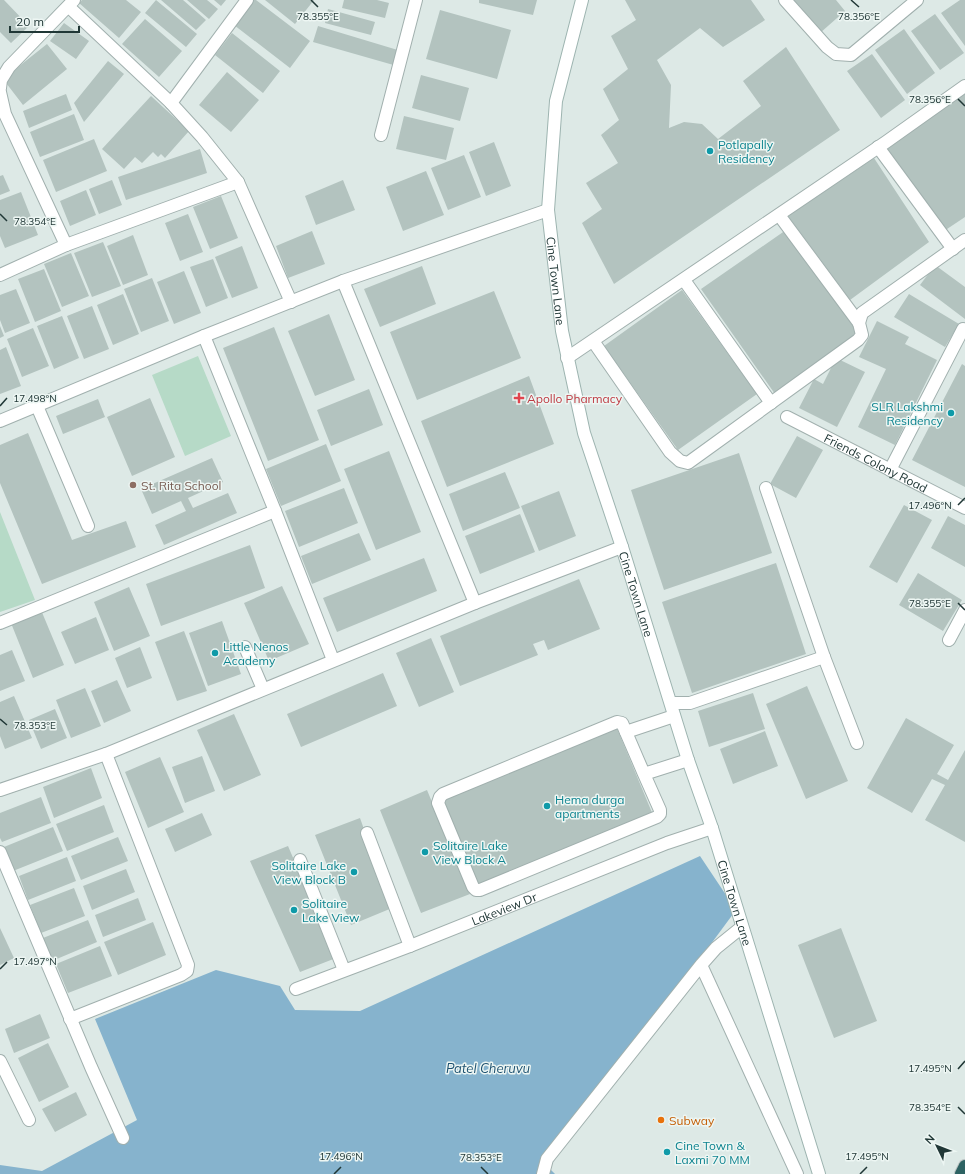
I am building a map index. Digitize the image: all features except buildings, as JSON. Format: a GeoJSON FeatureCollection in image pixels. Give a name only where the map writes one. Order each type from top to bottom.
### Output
{"type":"FeatureCollection","features":[{"type":"Feature","properties":{"kind":"highway"},"geometry":{"type":"LineString","coordinates":[[960,1174],[965,1166]]}},
{"type":"Feature","properties":{"kind":"street"},"geometry":{"type":"LineString","coordinates":[[171,103],[247,0]]}},
{"type":"Feature","properties":{"kind":"street"},"geometry":{"type":"LineString","coordinates":[[381,135],[416,0]]}},
{"type":"Feature","properties":{"kind":"street","name":"Cine Town Lane"},"geometry":{"type":"LineString","coordinates":[[582,0],[556,101],[548,210],[562,331],[567,358],[584,433],[622,547],[688,760],[712,828],[819,1174]]}},
{"type":"Feature","properties":{"kind":"street"},"geometry":{"type":"LineString","coordinates":[[785,0],[827,47],[836,54],[851,55],[917,0]]}},
{"type":"Feature","properties":{"kind":"street"},"geometry":{"type":"LineString","coordinates":[[0,88],[1,80],[9,67],[71,3],[171,103],[202,137],[238,182],[291,302]]}},
{"type":"Feature","properties":{"kind":"street"},"geometry":{"type":"LineString","coordinates":[[567,358],[684,280],[965,86]]}},
{"type":"Feature","properties":{"kind":"street"},"geometry":{"type":"LineString","coordinates":[[0,92],[5,114],[66,246]]}},
{"type":"Feature","properties":{"kind":"street"},"geometry":{"type":"LineString","coordinates":[[878,147],[952,248]]}},
{"type":"Feature","properties":{"kind":"street"},"geometry":{"type":"LineString","coordinates":[[0,275],[66,246],[238,182]]}},
{"type":"Feature","properties":{"kind":"street"},"geometry":{"type":"LineString","coordinates":[[0,421],[204,336],[343,281],[548,210]]}},
{"type":"Feature","properties":{"kind":"street"},"geometry":{"type":"LineString","coordinates":[[593,342],[670,452],[680,461],[688,463],[858,340],[862,335],[859,323],[779,215]]}},
{"type":"Feature","properties":{"kind":"street"},"geometry":{"type":"LineString","coordinates":[[859,323],[862,313],[965,240]]}},
{"type":"Feature","properties":{"kind":"street"},"geometry":{"type":"LineString","coordinates":[[684,280],[771,403]]}},
{"type":"Feature","properties":{"kind":"street"},"geometry":{"type":"LineString","coordinates":[[343,281],[475,603]]}},
{"type":"Feature","properties":{"kind":"street"},"geometry":{"type":"LineString","coordinates":[[890,470],[963,329]]}},
{"type":"Feature","properties":{"kind":"street"},"geometry":{"type":"LineString","coordinates":[[204,336],[275,511],[333,660]]}},
{"type":"Feature","properties":{"kind":"street"},"geometry":{"type":"LineString","coordinates":[[37,406],[88,526]]}},
{"type":"Feature","properties":{"kind":"street","name":"Friends Colony Road"},"geometry":{"type":"LineString","coordinates":[[787,417],[965,508]]}},
{"type":"Feature","properties":{"kind":"street"},"geometry":{"type":"LineString","coordinates":[[766,488],[824,658],[857,743]]}},
{"type":"Feature","properties":{"kind":"street"},"geometry":{"type":"LineString","coordinates":[[0,623],[275,511]]}},
{"type":"Feature","properties":{"kind":"street"},"geometry":{"type":"LineString","coordinates":[[0,790],[106,754],[475,603],[622,547]]}},
{"type":"Feature","properties":{"kind":"street"},"geometry":{"type":"LineString","coordinates":[[949,640],[965,610]]}},
{"type":"Feature","properties":{"kind":"street"},"geometry":{"type":"LineString","coordinates":[[244,647],[263,689]]}},
{"type":"Feature","properties":{"kind":"street"},"geometry":{"type":"LineString","coordinates":[[670,703],[690,703],[824,658]]}},
{"type":"Feature","properties":{"kind":"street"},"geometry":{"type":"LineString","coordinates":[[626,732],[674,716]]}},
{"type":"Feature","properties":{"kind":"street"},"geometry":{"type":"LineString","coordinates":[[617,722],[622,723],[644,774],[660,810],[660,814],[657,817],[480,890],[476,890],[473,887],[438,803],[440,797],[444,794],[617,722]]}},
{"type":"Feature","properties":{"kind":"street"},"geometry":{"type":"LineString","coordinates":[[70,1019],[182,975],[187,971],[188,965],[106,754]]}},
{"type":"Feature","properties":{"kind":"street"},"geometry":{"type":"LineString","coordinates":[[644,774],[688,760]]}},
{"type":"Feature","properties":{"kind":"street","name":"Lakeview Dr"},"geometry":{"type":"LineString","coordinates":[[296,989],[410,946],[667,843],[712,828]]}},
{"type":"Feature","properties":{"kind":"street"},"geometry":{"type":"LineString","coordinates":[[367,833],[410,946]]}},
{"type":"Feature","properties":{"kind":"street"},"geometry":{"type":"LineString","coordinates":[[0,852],[3,870],[123,1138]]}},
{"type":"Feature","properties":{"kind":"street"},"geometry":{"type":"LineString","coordinates":[[300,860],[344,970]]}},
{"type":"Feature","properties":{"kind":"street"},"geometry":{"type":"LineString","coordinates":[[543,1174],[547,1159],[701,965],[716,948],[742,927]]}},
{"type":"Feature","properties":{"kind":"street"},"geometry":{"type":"LineString","coordinates":[[701,965],[797,1174]]}},
{"type":"Feature","properties":{"kind":"street"},"geometry":{"type":"LineString","coordinates":[[0,1061],[29,1120]]}},
{"type":"Feature","properties":{"kind":"green space"},"geometry":{"type":"Polygon","coordinates":[[[198,356],[231,436],[185,456],[152,375],[198,356]]]}},
{"type":"Feature","properties":{"kind":"green space"},"geometry":{"type":"Polygon","coordinates":[[[0,512],[35,600],[0,612],[0,512]]]}},
{"type":"Feature","properties":{"kind":"water","name":"Patel Cheruvu"},"geometry":{"type":"Polygon","coordinates":[[[700,856],[736,910],[547,1166],[555,1174],[0,1174],[0,1165],[42,1171],[137,1120],[95,1019],[216,970],[280,986],[295,1010],[360,1011],[700,856]]]}},
{"type":"Feature","properties":{"kind":"place","name":"Potlapally Residency"},"geometry":{"type":"Point","coordinates":[710,151]}},
{"type":"Feature","properties":{"kind":"place","name":"Apollo Pharmacy"},"geometry":{"type":"Point","coordinates":[519,398]}},
{"type":"Feature","properties":{"kind":"place","name":"SLR Lakshmi Residency"},"geometry":{"type":"Point","coordinates":[951,413]}},
{"type":"Feature","properties":{"kind":"place","name":"St. Rita School"},"geometry":{"type":"Point","coordinates":[133,485]}},
{"type":"Feature","properties":{"kind":"place","name":"Little Nenos Academy"},"geometry":{"type":"Point","coordinates":[215,653]}},
{"type":"Feature","properties":{"kind":"place","name":"Hema durga apartments"},"geometry":{"type":"Point","coordinates":[547,806]}},
{"type":"Feature","properties":{"kind":"place","name":"Solitaire Lake View Block A"},"geometry":{"type":"Point","coordinates":[425,852]}},
{"type":"Feature","properties":{"kind":"place","name":"Solitaire Lake View Block B"},"geometry":{"type":"Point","coordinates":[354,872]}},
{"type":"Feature","properties":{"kind":"place","name":"Solitaire Lake View"},"geometry":{"type":"Point","coordinates":[294,910]}},
{"type":"Feature","properties":{"kind":"place","name":"Subway"},"geometry":{"type":"Point","coordinates":[661,1120]}},
{"type":"Feature","properties":{"kind":"place","name":"Cine Town & Laxmi 70 MM"},"geometry":{"type":"Point","coordinates":[667,1152]}}]}
